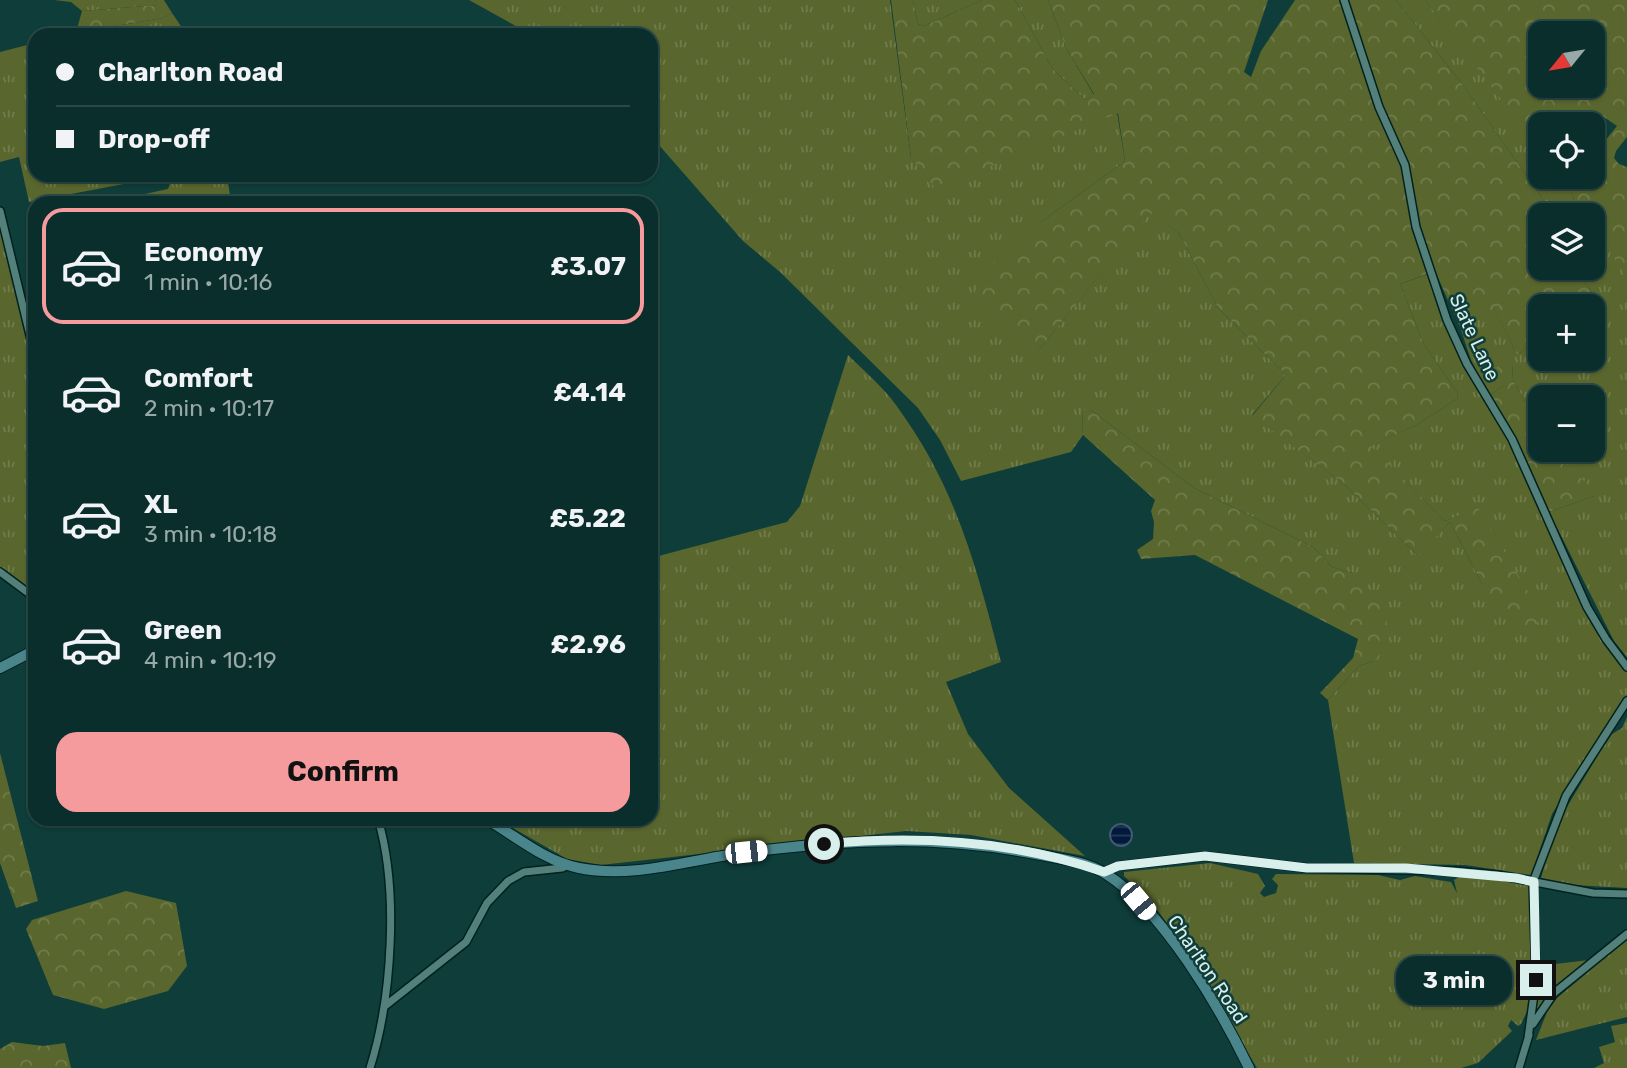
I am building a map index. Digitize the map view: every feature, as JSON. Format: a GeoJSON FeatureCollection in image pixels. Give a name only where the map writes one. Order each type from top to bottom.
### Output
{"type":"FeatureCollection","features":[{"type":"Feature","properties":{"kind":"street","name":"Slate Lane"},"geometry":{"type":"LineString","coordinates":[[1344,0],[1380,107],[1405,165],[1416,227],[1447,320],[1467,364],[1512,439],[1587,607],[1627,667]]}},
{"type":"Feature","properties":{"kind":"street"},"geometry":{"type":"LineString","coordinates":[[0,211],[28,327]]}},
{"type":"Feature","properties":{"kind":"street"},"geometry":{"type":"LineString","coordinates":[[0,572],[28,593]]}},
{"type":"Feature","properties":{"kind":"street"},"geometry":{"type":"LineString","coordinates":[[0,668],[28,654]]}},
{"type":"Feature","properties":{"kind":"street"},"geometry":{"type":"LineString","coordinates":[[1528,1038],[1536,980],[1534,882],[1566,796],[1627,701]]}},
{"type":"Feature","properties":{"kind":"street"},"geometry":{"type":"LineString","coordinates":[[370,1068],[385,1006],[388,899],[379,826]]}},
{"type":"Feature","properties":{"kind":"street","name":"Charlton Road"},"geometry":{"type":"LineString","coordinates":[[498,826],[552,858],[591,870],[626,869],[837,843],[934,839],[1050,857],[1104,872],[1138,901],[1166,934],[1203,986],[1249,1068]]}},
{"type":"Feature","properties":{"kind":"street"},"geometry":{"type":"LineString","coordinates":[[1104,872],[1118,866],[1205,856],[1307,868],[1454,871],[1593,893],[1627,894]]}},
{"type":"Feature","properties":{"kind":"street"},"geometry":{"type":"LineString","coordinates":[[543,870],[552,858]]}},
{"type":"Feature","properties":{"kind":"street"},"geometry":{"type":"LineString","coordinates":[[385,1006],[466,942],[487,903],[508,881],[524,872],[568,865]]}},
{"type":"Feature","properties":{"kind":"street"},"geometry":{"type":"LineString","coordinates":[[1519,1068],[1537,1015],[1554,993],[1627,934]]}},
{"type":"Feature","properties":{"kind":"green space"},"geometry":{"type":"Polygon","coordinates":[[[54,0],[155,0],[158,5],[82,11],[71,2],[54,0]]]}},
{"type":"Feature","properties":{"kind":"green space"},"geometry":{"type":"Polygon","coordinates":[[[155,0],[164,0],[172,13],[163,18],[103,28],[77,28],[82,11],[157,5],[155,0]]]}},
{"type":"Feature","properties":{"kind":"green space"},"geometry":{"type":"Polygon","coordinates":[[[469,0],[890,0],[911,158],[936,188],[1117,112],[1125,161],[1041,222],[1039,350],[1150,212],[1179,233],[1218,308],[1286,375],[1252,415],[1345,485],[1417,555],[1450,522],[1482,584],[1483,521],[1478,509],[1445,521],[1370,446],[1417,425],[1458,398],[1457,392],[1424,345],[1400,284],[1428,274],[1444,322],[1465,366],[1509,440],[1604,641],[1627,671],[1627,695],[1552,814],[1531,875],[1465,865],[1354,863],[1328,700],[1359,666],[1374,661],[1352,573],[1332,567],[1313,547],[1194,488],[1091,410],[1082,411],[1083,435],[1071,452],[961,481],[940,440],[918,408],[780,272],[743,241],[658,144],[658,28],[519,28],[469,0]]]}},
{"type":"Feature","properties":{"kind":"green space"},"geometry":{"type":"Polygon","coordinates":[[[891,0],[913,0],[918,24],[924,26],[982,0],[1015,0],[1052,68],[1085,100],[1094,94],[1066,48],[1048,0],[1268,0],[1244,72],[1251,77],[1261,51],[1295,0],[1396,0],[1463,85],[1528,178],[1528,189],[1536,189],[1546,203],[1528,203],[1528,280],[1582,280],[1592,294],[1528,294],[1528,347],[1517,355],[1495,310],[1460,327],[1435,271],[1400,284],[1424,345],[1457,392],[1458,398],[1417,425],[1371,446],[1445,521],[1478,508],[1543,617],[1534,626],[1521,630],[1482,584],[1450,522],[1418,556],[1345,485],[1252,416],[1286,375],[1218,308],[1179,233],[1150,213],[1039,350],[973,295],[987,268],[1041,222],[1125,161],[1118,113],[936,189],[911,158],[891,0]]]}},
{"type":"Feature","properties":{"kind":"green space"},"geometry":{"type":"Polygon","coordinates":[[[913,0],[982,0],[924,26],[918,24],[913,0]]]}},
{"type":"Feature","properties":{"kind":"green space"},"geometry":{"type":"Polygon","coordinates":[[[1015,0],[1048,0],[1066,48],[1094,95],[1085,100],[1052,68],[1015,0]]]}},
{"type":"Feature","properties":{"kind":"green space"},"geometry":{"type":"Polygon","coordinates":[[[1396,0],[1425,0],[1528,132],[1528,178],[1463,85],[1396,0]]]}},
{"type":"Feature","properties":{"kind":"green space"},"geometry":{"type":"Polygon","coordinates":[[[1425,0],[1627,0],[1627,137],[1614,158],[1627,167],[1627,279],[1605,246],[1605,203],[1575,203],[1570,189],[1605,189],[1605,141],[1617,126],[1605,118],[1605,112],[1528,112],[1528,134],[1425,0]]]}},
{"type":"Feature","properties":{"kind":"green space"},"geometry":{"type":"Polygon","coordinates":[[[172,13],[182,28],[103,28],[163,18],[172,13]]]}},
{"type":"Feature","properties":{"kind":"green space"},"geometry":{"type":"Polygon","coordinates":[[[28,45],[28,182],[134,182],[61,196],[28,198],[19,157],[0,162],[0,52],[28,45]]]}},
{"type":"Feature","properties":{"kind":"green space"},"geometry":{"type":"Polygon","coordinates":[[[170,182],[228,182],[230,196],[136,196],[168,189],[170,182]]]}},
{"type":"Feature","properties":{"kind":"green space"},"geometry":{"type":"Polygon","coordinates":[[[1536,189],[1570,189],[1575,203],[1546,203],[1536,189]]]}},
{"type":"Feature","properties":{"kind":"green space"},"geometry":{"type":"Polygon","coordinates":[[[0,221],[28,342],[28,589],[0,567],[0,221]]]}},
{"type":"Feature","properties":{"kind":"green space"},"geometry":{"type":"Polygon","coordinates":[[[1605,243],[1625,269],[1627,279],[1627,657],[1614,641],[1549,512],[1594,496],[1564,462],[1605,462],[1605,385],[1528,385],[1528,407],[1513,380],[1512,364],[1503,386],[1489,396],[1471,360],[1460,327],[1495,309],[1517,355],[1528,347],[1528,371],[1605,371],[1605,294],[1592,294],[1582,280],[1605,280],[1605,243]]]}},
{"type":"Feature","properties":{"kind":"green space"},"geometry":{"type":"Polygon","coordinates":[[[848,355],[891,398],[917,436],[949,497],[973,560],[1001,662],[946,682],[968,734],[1009,788],[1085,856],[971,835],[906,831],[601,865],[567,859],[509,826],[658,826],[658,556],[787,522],[800,506],[848,355]]]}},
{"type":"Feature","properties":{"kind":"green space"},"geometry":{"type":"Polygon","coordinates":[[[1507,360],[1512,364],[1513,380],[1528,407],[1528,462],[1565,462],[1590,487],[1594,496],[1549,512],[1514,435],[1489,396],[1503,386],[1495,373],[1498,364],[1507,360]]]}},
{"type":"Feature","properties":{"kind":"green space"},"geometry":{"type":"Polygon","coordinates":[[[1082,410],[1091,410],[1194,488],[1313,547],[1332,567],[1352,573],[1385,607],[1389,643],[1374,661],[1359,666],[1328,700],[1320,693],[1353,658],[1358,639],[1195,555],[1141,559],[1137,550],[1153,539],[1154,522],[1151,511],[1155,500],[1083,435],[1082,410]]]}},
{"type":"Feature","properties":{"kind":"green space"},"geometry":{"type":"Polygon","coordinates":[[[1627,717],[1627,888],[1573,885],[1541,878],[1555,827],[1598,755],[1612,734],[1622,728],[1627,717]]]}},
{"type":"Feature","properties":{"kind":"green space"},"geometry":{"type":"Polygon","coordinates":[[[0,753],[38,901],[16,908],[0,863],[0,753]]]}},
{"type":"Feature","properties":{"kind":"green space"},"geometry":{"type":"Polygon","coordinates":[[[1210,863],[1258,874],[1265,886],[1260,893],[1264,897],[1276,893],[1278,885],[1272,879],[1276,874],[1378,875],[1400,880],[1415,876],[1451,882],[1457,893],[1454,880],[1462,875],[1529,885],[1533,982],[1531,1003],[1521,1024],[1518,1026],[1511,1020],[1508,1026],[1512,1031],[1478,1063],[1461,1068],[1257,1068],[1184,946],[1155,907],[1124,876],[1124,872],[1210,863]]]}},
{"type":"Feature","properties":{"kind":"green space"},"geometry":{"type":"Polygon","coordinates":[[[126,891],[176,903],[187,966],[168,991],[104,1009],[53,995],[26,929],[32,920],[126,891]]]}},
{"type":"Feature","properties":{"kind":"green space"},"geometry":{"type":"Polygon","coordinates":[[[1627,939],[1627,1017],[1536,1040],[1547,1012],[1557,998],[1627,939]]]}},
{"type":"Feature","properties":{"kind":"green space"},"geometry":{"type":"Polygon","coordinates":[[[1589,960],[1547,996],[1537,1009],[1535,1008],[1538,966],[1589,960]]]}},
{"type":"Feature","properties":{"kind":"green space"},"geometry":{"type":"Polygon","coordinates":[[[1627,1023],[1627,1068],[1594,1068],[1604,1063],[1599,1047],[1615,1042],[1611,1026],[1627,1023]]]}},
{"type":"Feature","properties":{"kind":"green space"},"geometry":{"type":"Polygon","coordinates":[[[12,1042],[43,1046],[65,1043],[71,1068],[0,1068],[0,1049],[12,1042]]]}},
{"type":"Feature","properties":{"kind":"water"},"geometry":{"type":"Polygon","coordinates":[[[1121,824],[1129,827],[1132,835],[1129,843],[1121,846],[1113,843],[1110,835],[1113,827],[1121,824]]]}},
{"type":"Feature","properties":{"kind":"route"},"geometry":{"type":"LineString","coordinates":[[824,844],[934,839],[1072,861],[1104,872],[1118,866],[1205,856],[1307,868],[1406,868],[1516,878],[1534,882],[1536,980]]}}]}
